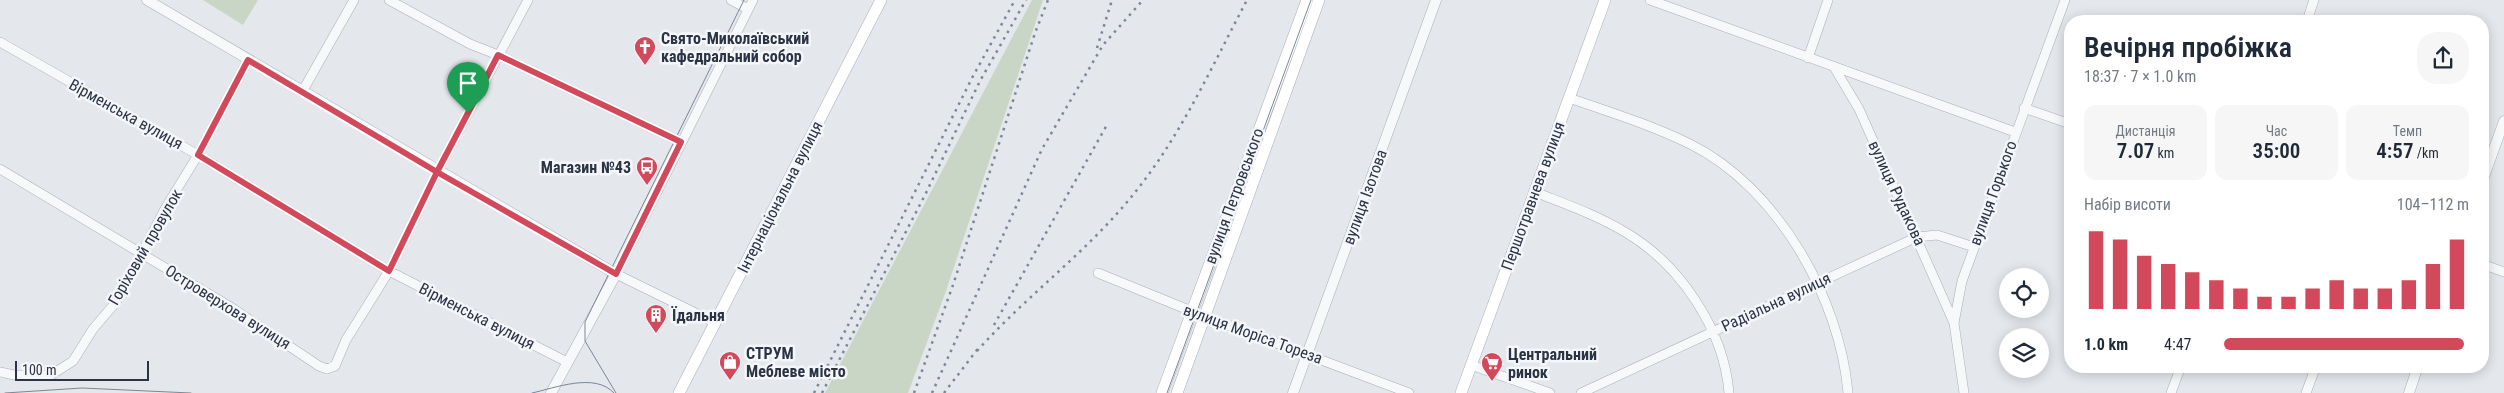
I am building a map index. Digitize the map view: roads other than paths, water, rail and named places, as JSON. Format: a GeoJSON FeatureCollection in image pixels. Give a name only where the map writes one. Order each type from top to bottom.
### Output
{"type":"FeatureCollection","features":[{"type":"Feature","properties":{"kind":"main road","name":"Інтернаціональна вулиця"},"geometry":{"type":"LineString","coordinates":[[679,393],[881,0]]}},
{"type":"Feature","properties":{"kind":"main road","name":"вулиця Петровського"},"geometry":{"type":"LineString","coordinates":[[1162,393],[1307,0]]}},
{"type":"Feature","properties":{"kind":"main road","name":"вулиця Петровського"},"geometry":{"type":"LineString","coordinates":[[1177,393],[1319,0]]}},
{"type":"Feature","properties":{"kind":"main road","name":"Першотравнева вулиця"},"geometry":{"type":"LineString","coordinates":[[1461,393],[1605,0]]}},
{"type":"Feature","properties":{"kind":"street"},"geometry":{"type":"LineString","coordinates":[[147,0],[437,172],[616,274],[714,322]]}},
{"type":"Feature","properties":{"kind":"street"},"geometry":{"type":"LineString","coordinates":[[302,92],[354,0]]}},
{"type":"Feature","properties":{"kind":"street"},"geometry":{"type":"LineString","coordinates":[[389,0],[470,44],[498,55],[681,142]]}},
{"type":"Feature","properties":{"kind":"street"},"geometry":{"type":"LineString","coordinates":[[389,271],[437,172],[528,0]]}},
{"type":"Feature","properties":{"kind":"street"},"geometry":{"type":"LineString","coordinates":[[732,0],[748,9]]}},
{"type":"Feature","properties":{"kind":"street"},"geometry":{"type":"LineString","coordinates":[[551,393],[616,274],[753,0]]}},
{"type":"Feature","properties":{"kind":"street","name":"вулиця Ізотова"},"geometry":{"type":"LineString","coordinates":[[1293,393],[1436,0]]}},
{"type":"Feature","properties":{"kind":"street"},"geometry":{"type":"LineString","coordinates":[[1650,0],[2015,132]]}},
{"type":"Feature","properties":{"kind":"street"},"geometry":{"type":"LineString","coordinates":[[1808,58],[1828,0]]}},
{"type":"Feature","properties":{"kind":"street","name":"вулиця Горького"},"geometry":{"type":"LineString","coordinates":[[1964,393],[1954,323],[1962,281],[2015,132],[2065,0]]}},
{"type":"Feature","properties":{"kind":"street"},"geometry":{"type":"LineString","coordinates":[[2309,15],[2314,0]]}},
{"type":"Feature","properties":{"kind":"street","name":"Вірменська вулиця"},"geometry":{"type":"LineString","coordinates":[[0,42],[198,155],[389,271],[567,362]]}},
{"type":"Feature","properties":{"kind":"street","name":"Горіховий провулок"},"geometry":{"type":"LineString","coordinates":[[0,372],[14,375],[51,375],[73,361],[93,329],[116,302],[166,207],[198,155],[248,60]]}},
{"type":"Feature","properties":{"kind":"street","name":"вулиця Рудакова"},"geometry":{"type":"LineString","coordinates":[[1834,67],[1858,109],[1917,236],[1954,323]]}},
{"type":"Feature","properties":{"kind":"street"},"geometry":{"type":"LineString","coordinates":[[1569,98],[1691,144],[1715,159],[1767,206],[1800,249],[1818,283],[1837,336],[1847,375],[1848,393]]}},
{"type":"Feature","properties":{"kind":"street"},"geometry":{"type":"LineString","coordinates":[[2024,108],[2064,122]]}},
{"type":"Feature","properties":{"kind":"street"},"geometry":{"type":"LineString","coordinates":[[2489,163],[2504,121]]}},
{"type":"Feature","properties":{"kind":"street","name":"Островерхова вулиця"},"geometry":{"type":"LineString","coordinates":[[0,170],[246,316],[319,366],[327,369],[335,366],[346,340],[389,271]]}},
{"type":"Feature","properties":{"kind":"street"},"geometry":{"type":"LineString","coordinates":[[1535,192],[1603,220],[1626,233],[1669,268],[1688,290],[1712,332],[1724,361],[1729,393]]}},
{"type":"Feature","properties":{"kind":"street","name":"Радіальна вулиця"},"geometry":{"type":"LineString","coordinates":[[1582,393],[1917,236],[1937,234],[1974,247]]}},
{"type":"Feature","properties":{"kind":"street"},"geometry":{"type":"LineString","coordinates":[[2489,267],[2504,272]]}},
{"type":"Feature","properties":{"kind":"street","name":"вулиця Моріса Тореза"},"geometry":{"type":"LineString","coordinates":[[1098,273],[1192,312],[1409,393]]}},
{"type":"Feature","properties":{"kind":"street"},"geometry":{"type":"LineString","coordinates":[[1471,365],[1550,393]]}},
{"type":"Feature","properties":{"kind":"street"},"geometry":{"type":"LineString","coordinates":[[558,393],[562,371]]}},
{"type":"Feature","properties":{"kind":"street"},"geometry":{"type":"LineString","coordinates":[[2171,393],[2178,373]]}},
{"type":"Feature","properties":{"kind":"street"},"geometry":{"type":"LineString","coordinates":[[2306,393],[2313,373]]}},
{"type":"Feature","properties":{"kind":"street"},"geometry":{"type":"LineString","coordinates":[[2409,393],[2416,373]]}},
{"type":"Feature","properties":{"kind":"tram line"},"geometry":{"type":"LineString","coordinates":[[616,393],[585,341],[585,322],[744,0]]}},
{"type":"Feature","properties":{"kind":"tram line"},"geometry":{"type":"LineString","coordinates":[[1167,393],[1311,0]]}},
{"type":"Feature","properties":{"kind":"tram line"},"geometry":{"type":"LineString","coordinates":[[532,393],[563,385],[586,382],[596,383],[614,393]]}},
{"type":"Feature","properties":{"kind":"tram line"},"geometry":{"type":"LineString","coordinates":[[5,393],[82,388],[191,393]]}},
{"type":"Feature","properties":{"kind":"railway"},"geometry":{"type":"LineString","coordinates":[[814,393],[972,78],[1015,0]]}},
{"type":"Feature","properties":{"kind":"railway"},"geometry":{"type":"LineString","coordinates":[[822,393],[925,195],[980,81],[1026,0]]}},
{"type":"Feature","properties":{"kind":"railway"},"geometry":{"type":"LineString","coordinates":[[914,393],[953,285],[1035,33],[1048,0]]}},
{"type":"Feature","properties":{"kind":"railway"},"geometry":{"type":"LineString","coordinates":[[1097,48],[1112,0]]}},
{"type":"Feature","properties":{"kind":"railway"},"geometry":{"type":"LineString","coordinates":[[932,393],[1042,149],[1103,45],[1143,0]]}},
{"type":"Feature","properties":{"kind":"railway"},"geometry":{"type":"LineString","coordinates":[[977,351],[1015,312],[1095,237],[1149,174],[1180,126],[1247,0]]}},
{"type":"Feature","properties":{"kind":"railway"},"geometry":{"type":"LineString","coordinates":[[994,325],[1108,123]]}},
{"type":"Feature","properties":{"kind":"railway"},"geometry":{"type":"LineString","coordinates":[[944,393],[980,346]]}},
{"type":"Feature","properties":{"kind":"place","name":"Свято-Миколаївський кафедральний собор"},"geometry":{"type":"Point","coordinates":[645,66]}},
{"type":"Feature","properties":{"kind":"place","name":"Магазин №43"},"geometry":{"type":"Point","coordinates":[647,186]}},
{"type":"Feature","properties":{"kind":"place","name":"Їдальня"},"geometry":{"type":"Point","coordinates":[656,334]}},
{"type":"Feature","properties":{"kind":"place","name":"СТРУМ Меблеве місто"},"geometry":{"type":"Point","coordinates":[730,381]}},
{"type":"Feature","properties":{"kind":"place","name":"Центральний ринок"},"geometry":{"type":"Point","coordinates":[1492,382]}}]}
